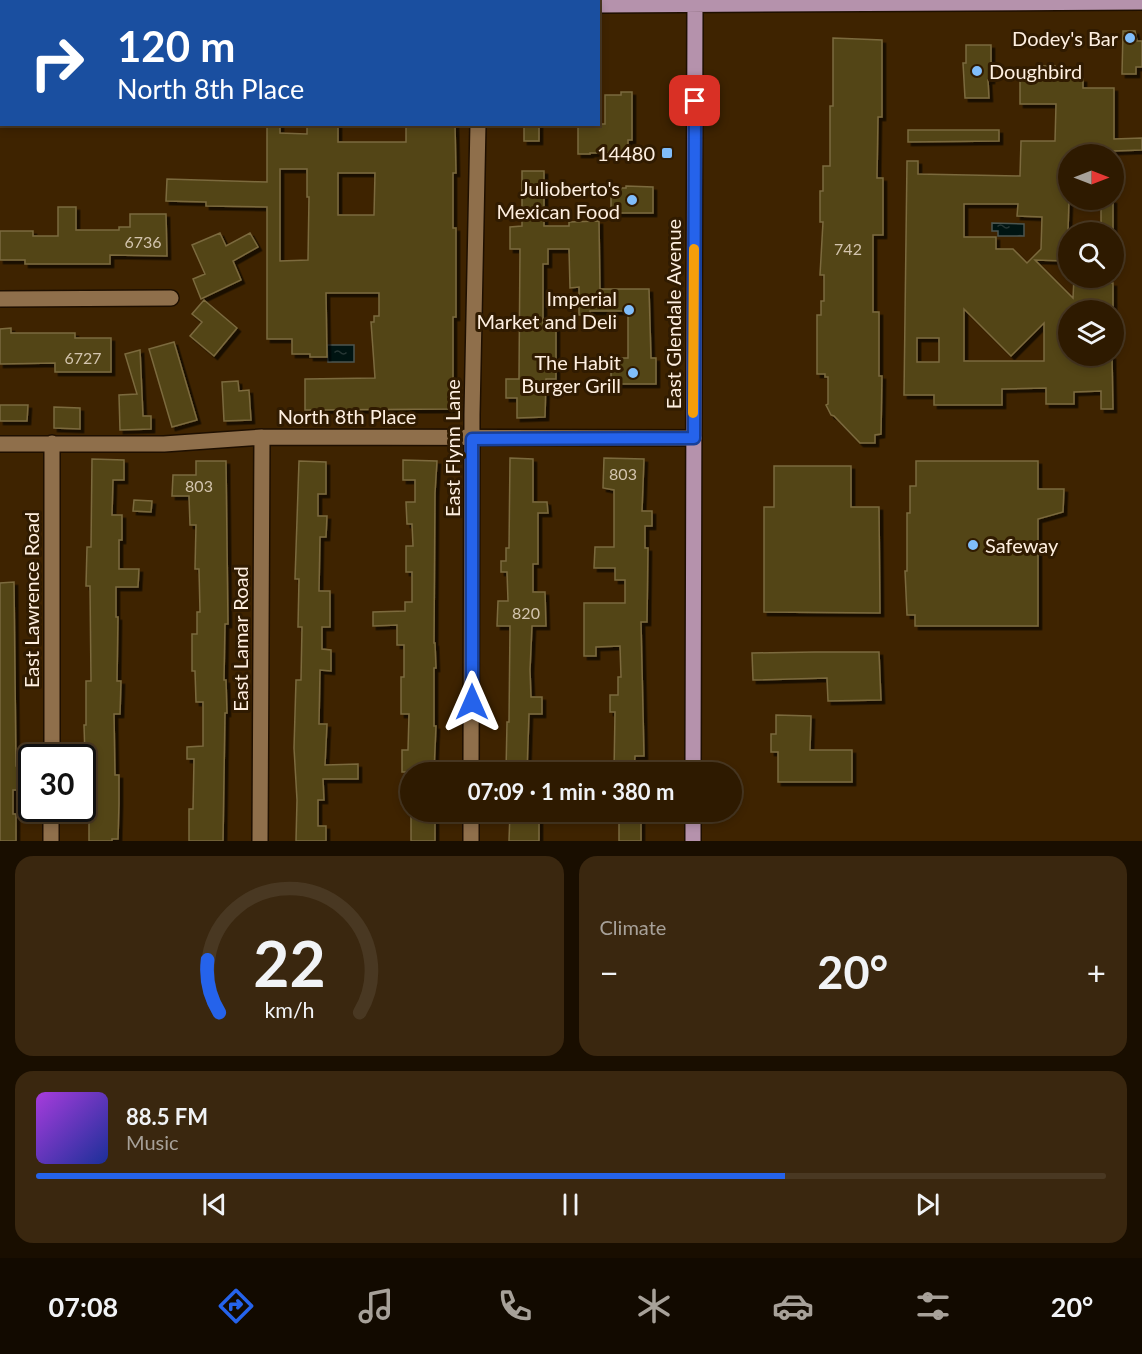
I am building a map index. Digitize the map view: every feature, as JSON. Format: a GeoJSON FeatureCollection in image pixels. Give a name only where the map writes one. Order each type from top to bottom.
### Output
{"type":"FeatureCollection","features":[{"type":"Feature","properties":{"kind":"main road"},"geometry":{"type":"LineString","coordinates":[[600,5],[695,2],[1142,2]]}},
{"type":"Feature","properties":{"kind":"main road","name":"East Glendale Avenue"},"geometry":{"type":"LineString","coordinates":[[693,762],[695,2]]}},
{"type":"Feature","properties":{"kind":"main road"},"geometry":{"type":"LineString","coordinates":[[693,822],[693,841]]}},
{"type":"Feature","properties":{"kind":"street","name":"East Flynn Lane"},"geometry":{"type":"LineString","coordinates":[[471,762],[472,439],[478,126]]}},
{"type":"Feature","properties":{"kind":"street"},"geometry":{"type":"LineString","coordinates":[[0,298],[171,298]]}},
{"type":"Feature","properties":{"kind":"street","name":"North 8th Place"},"geometry":{"type":"LineString","coordinates":[[0,444],[164,444],[262,437],[694,438]]}},
{"type":"Feature","properties":{"kind":"street","name":"East Lamar Road"},"geometry":{"type":"LineString","coordinates":[[260,841],[262,437]]}},
{"type":"Feature","properties":{"kind":"street","name":"East Lawrence Road"},"geometry":{"type":"LineString","coordinates":[[52,443],[52,744]]}},
{"type":"Feature","properties":{"kind":"street"},"geometry":{"type":"LineString","coordinates":[[51,822],[51,841]]}},
{"type":"Feature","properties":{"kind":"street"},"geometry":{"type":"LineString","coordinates":[[471,822],[471,841]]}},
{"type":"Feature","properties":{"kind":"water"},"geometry":{"type":"Polygon","coordinates":[[[992,223],[1024,224],[1024,236],[998,236],[998,231],[992,231],[992,223]]]}},
{"type":"Feature","properties":{"kind":"water"},"geometry":{"type":"Polygon","coordinates":[[[327,345],[354,345],[354,362],[328,362],[327,345]]]}},
{"type":"Feature","properties":{"kind":"building"},"geometry":{"type":"Polygon","coordinates":[[[1123,31],[1135,31],[1137,41],[1142,41],[1142,67],[1136,67],[1136,74],[1122,74],[1123,31]]]}},
{"type":"Feature","properties":{"kind":"building"},"geometry":{"type":"Polygon","coordinates":[[[833,38],[882,40],[882,117],[878,117],[877,178],[883,178],[883,235],[873,235],[873,312],[879,312],[879,376],[882,376],[881,434],[875,435],[875,443],[860,443],[831,415],[826,405],[828,404],[828,377],[825,377],[825,374],[817,374],[817,315],[821,315],[821,301],[824,301],[824,275],[820,275],[823,222],[820,222],[820,191],[823,191],[823,166],[830,166],[833,38]]]}},
{"type":"Feature","properties":{"kind":"building","name":"Doughbird"},"geometry":{"type":"Polygon","coordinates":[[[966,45],[991,45],[989,98],[965,98],[963,63],[966,63],[966,45]]]}},
{"type":"Feature","properties":{"kind":"building"},"geometry":{"type":"Polygon","coordinates":[[[1042,66],[1055,66],[1055,74],[1068,76],[1068,79],[1083,79],[1083,88],[1114,88],[1114,139],[1142,138],[1142,150],[1124,151],[1124,144],[1058,144],[1058,210],[1069,210],[1068,222],[1058,222],[1058,261],[1035,260],[1058,283],[1058,288],[1063,288],[1073,298],[1074,288],[1113,288],[1113,300],[1058,300],[1058,366],[1112,366],[1113,409],[1101,409],[1101,391],[1074,392],[1074,404],[1046,404],[1046,388],[1002,389],[1002,405],[934,405],[934,395],[904,395],[907,161],[918,161],[918,174],[1020,176],[1021,141],[1055,141],[1056,104],[1020,104],[1020,79],[1029,79],[1029,77],[1043,74],[1042,66]],[[964,204],[964,237],[996,237],[996,249],[1013,249],[1027,263],[1041,249],[1042,217],[1017,216],[1018,204],[964,204]],[[964,309],[964,361],[1044,361],[1044,323],[1011,356],[964,309]],[[917,338],[917,362],[939,362],[939,338],[917,338]]]}},
{"type":"Feature","properties":{"kind":"building"},"geometry":{"type":"Polygon","coordinates":[[[621,92],[632,92],[632,140],[628,140],[628,153],[578,154],[578,126],[605,124],[605,95],[621,95],[621,92]]]}},
{"type":"Feature","properties":{"kind":"building"},"geometry":{"type":"Polygon","coordinates":[[[267,126],[280,126],[280,133],[307,134],[307,126],[338,126],[338,142],[406,142],[406,126],[455,126],[456,173],[453,173],[453,228],[456,228],[456,317],[453,317],[453,409],[305,410],[305,379],[375,378],[371,322],[374,322],[374,316],[379,316],[379,293],[326,293],[327,357],[292,354],[292,339],[267,339],[267,207],[206,206],[206,202],[166,201],[167,179],[267,182],[267,126]],[[280,169],[280,261],[308,260],[307,169],[280,169]],[[338,173],[338,215],[374,215],[375,173],[338,173]]]}},
{"type":"Feature","properties":{"kind":"building"},"geometry":{"type":"Polygon","coordinates":[[[524,126],[539,126],[539,141],[524,141],[524,126]]]}},
{"type":"Feature","properties":{"kind":"building"},"geometry":{"type":"Polygon","coordinates":[[[908,130],[999,130],[999,141],[908,142],[908,130]]]}},
{"type":"Feature","properties":{"kind":"building"},"geometry":{"type":"Polygon","coordinates":[[[522,171],[544,171],[544,226],[569,226],[569,222],[599,221],[600,289],[649,289],[651,358],[656,358],[656,384],[611,384],[611,358],[628,358],[628,311],[590,311],[590,315],[579,315],[579,287],[570,288],[569,249],[548,249],[548,264],[543,264],[543,326],[556,326],[556,379],[546,379],[545,417],[517,418],[517,398],[506,398],[506,379],[519,379],[520,249],[510,249],[510,227],[522,226],[522,171]]]}},
{"type":"Feature","properties":{"kind":"building","name":"Julioberto's Mexican Food"},"geometry":{"type":"Polygon","coordinates":[[[626,186],[653,187],[653,213],[611,213],[611,188],[626,188],[626,186]]]}},
{"type":"Feature","properties":{"kind":"building"},"geometry":{"type":"Polygon","coordinates":[[[58,207],[76,207],[76,230],[119,230],[119,227],[130,227],[130,214],[166,214],[167,256],[110,255],[110,264],[25,264],[25,260],[0,260],[0,231],[33,231],[33,236],[58,236],[58,207]]]}},
{"type":"Feature","properties":{"kind":"building"},"geometry":{"type":"Polygon","coordinates":[[[1101,210],[1113,210],[1113,222],[1101,222],[1101,210]]]}},
{"type":"Feature","properties":{"kind":"building"},"geometry":{"type":"Polygon","coordinates":[[[220,233],[226,246],[250,233],[258,247],[233,261],[241,280],[201,299],[193,279],[205,274],[192,245],[220,233]]]}},
{"type":"Feature","properties":{"kind":"building"},"geometry":{"type":"Polygon","coordinates":[[[204,300],[237,328],[214,356],[190,336],[202,322],[192,314],[204,300]]]}},
{"type":"Feature","properties":{"kind":"building"},"geometry":{"type":"Polygon","coordinates":[[[11,328],[11,333],[75,333],[75,338],[111,338],[111,372],[55,372],[55,363],[0,364],[0,329],[11,328]]]}},
{"type":"Feature","properties":{"kind":"building"},"geometry":{"type":"Polygon","coordinates":[[[174,342],[197,420],[172,427],[149,349],[174,342]]]}},
{"type":"Feature","properties":{"kind":"building"},"geometry":{"type":"Polygon","coordinates":[[[140,350],[143,416],[151,416],[151,429],[120,430],[119,395],[137,394],[125,354],[140,350]]]}},
{"type":"Feature","properties":{"kind":"building"},"geometry":{"type":"Polygon","coordinates":[[[238,381],[239,391],[249,390],[251,420],[224,421],[222,382],[238,381]]]}},
{"type":"Feature","properties":{"kind":"building"},"geometry":{"type":"Polygon","coordinates":[[[0,405],[28,405],[27,421],[0,421],[0,405]]]}},
{"type":"Feature","properties":{"kind":"building"},"geometry":{"type":"Polygon","coordinates":[[[54,407],[80,408],[80,429],[54,428],[54,407]]]}},
{"type":"Feature","properties":{"kind":"building"},"geometry":{"type":"Polygon","coordinates":[[[510,458],[533,459],[533,502],[547,502],[548,513],[538,513],[538,564],[533,564],[533,592],[545,592],[546,626],[532,626],[531,697],[542,697],[542,714],[529,714],[527,762],[506,762],[510,626],[497,626],[498,601],[508,601],[507,572],[501,572],[501,561],[506,561],[506,548],[509,548],[510,458]]]}},
{"type":"Feature","properties":{"kind":"building"},"geometry":{"type":"Polygon","coordinates":[[[604,458],[644,459],[642,511],[652,511],[652,526],[645,526],[645,548],[648,548],[647,622],[641,622],[644,756],[635,756],[635,762],[614,762],[615,712],[610,712],[610,695],[618,695],[618,677],[621,677],[620,646],[596,647],[596,656],[584,656],[584,603],[625,603],[625,580],[615,580],[615,568],[594,568],[595,547],[614,547],[614,490],[603,488],[604,458]]]}},
{"type":"Feature","properties":{"kind":"building"},"geometry":{"type":"Polygon","coordinates":[[[92,459],[124,460],[124,480],[113,480],[112,515],[122,515],[119,569],[139,569],[138,587],[116,587],[117,681],[121,681],[120,714],[114,714],[115,775],[119,775],[118,839],[112,839],[112,841],[89,841],[89,822],[96,822],[96,744],[85,744],[84,725],[86,725],[86,681],[91,681],[90,586],[86,586],[87,547],[91,547],[92,459]]]}},
{"type":"Feature","properties":{"kind":"building"},"geometry":{"type":"Polygon","coordinates":[[[403,460],[437,461],[434,762],[402,762],[402,750],[408,750],[409,714],[401,714],[404,645],[397,645],[397,625],[373,626],[373,612],[405,611],[405,602],[412,602],[412,572],[406,572],[406,546],[413,546],[412,524],[407,524],[406,502],[415,502],[415,480],[403,480],[403,460]]]}},
{"type":"Feature","properties":{"kind":"building"},"geometry":{"type":"Polygon","coordinates":[[[196,461],[226,461],[228,624],[225,624],[224,680],[226,680],[227,713],[225,713],[223,841],[189,841],[189,809],[193,809],[194,759],[187,759],[187,747],[203,746],[203,702],[196,702],[195,671],[192,671],[192,634],[197,634],[197,612],[200,612],[199,569],[195,569],[196,525],[190,525],[189,496],[172,496],[173,475],[196,475],[196,461]]]}},
{"type":"Feature","properties":{"kind":"building"},"geometry":{"type":"Polygon","coordinates":[[[299,461],[326,462],[326,494],[318,494],[318,516],[327,516],[326,537],[320,537],[319,591],[330,591],[330,627],[322,627],[322,649],[331,650],[331,671],[320,670],[319,724],[327,724],[325,765],[358,764],[358,779],[323,779],[324,800],[318,800],[318,826],[326,826],[326,841],[296,841],[297,800],[294,748],[296,680],[301,680],[302,627],[298,627],[299,579],[295,579],[299,461]]]}},
{"type":"Feature","properties":{"kind":"building","name":"Safeway"},"geometry":{"type":"Polygon","coordinates":[[[916,461],[1038,461],[1038,489],[1064,489],[1063,512],[1038,519],[1038,626],[915,626],[915,615],[907,615],[905,571],[907,571],[907,513],[910,513],[910,486],[916,486],[916,461]]]}},
{"type":"Feature","properties":{"kind":"building"},"geometry":{"type":"Polygon","coordinates":[[[774,466],[851,466],[851,507],[879,507],[880,613],[764,612],[764,507],[774,507],[774,466]]]}},
{"type":"Feature","properties":{"kind":"building"},"geometry":{"type":"Polygon","coordinates":[[[134,500],[152,501],[151,512],[133,511],[134,500]]]}},
{"type":"Feature","properties":{"kind":"building"},"geometry":{"type":"Polygon","coordinates":[[[14,582],[18,790],[13,790],[13,814],[16,814],[16,841],[0,841],[0,583],[14,582]]]}},
{"type":"Feature","properties":{"kind":"building"},"geometry":{"type":"Polygon","coordinates":[[[879,652],[881,700],[828,701],[827,678],[753,680],[752,653],[879,652]]]}},
{"type":"Feature","properties":{"kind":"building"},"geometry":{"type":"Polygon","coordinates":[[[776,715],[811,716],[810,750],[852,750],[852,782],[778,782],[778,752],[771,752],[771,734],[776,734],[776,715]]]}},
{"type":"Feature","properties":{"kind":"building"},"geometry":{"type":"Polygon","coordinates":[[[411,822],[435,822],[435,841],[411,841],[411,822]]]}},
{"type":"Feature","properties":{"kind":"building"},"geometry":{"type":"Polygon","coordinates":[[[510,822],[539,822],[539,841],[509,841],[510,822]]]}},
{"type":"Feature","properties":{"kind":"building"},"geometry":{"type":"Polygon","coordinates":[[[619,822],[641,822],[641,841],[619,841],[619,822]]]}},
{"type":"Feature","properties":{"kind":"slow traffic"},"geometry":{"type":"LineString","coordinates":[[693,413],[694,249]]}},
{"type":"Feature","properties":{"kind":"place","name":"Dodey's Bar"},"geometry":{"type":"Point","coordinates":[1130,38]}},
{"type":"Feature","properties":{"kind":"place","name":"Doughbird"},"geometry":{"type":"Point","coordinates":[977,71]}},
{"type":"Feature","properties":{"kind":"place","name":"14480"},"geometry":{"type":"Point","coordinates":[667,153]}},
{"type":"Feature","properties":{"kind":"place","name":"Julioberto's Mexican Food"},"geometry":{"type":"Point","coordinates":[632,200]}},
{"type":"Feature","properties":{"kind":"place","name":"Imperial Market and Deli"},"geometry":{"type":"Point","coordinates":[629,310]}},
{"type":"Feature","properties":{"kind":"place","name":"The Habit Burger Grill"},"geometry":{"type":"Point","coordinates":[633,373]}},
{"type":"Feature","properties":{"kind":"place","name":"Safeway"},"geometry":{"type":"Point","coordinates":[973,545]}},
{"type":"Feature","properties":{"kind":"route"},"geometry":{"type":"LineString","coordinates":[[472,702],[472,439],[694,438],[695,101]]}}]}
